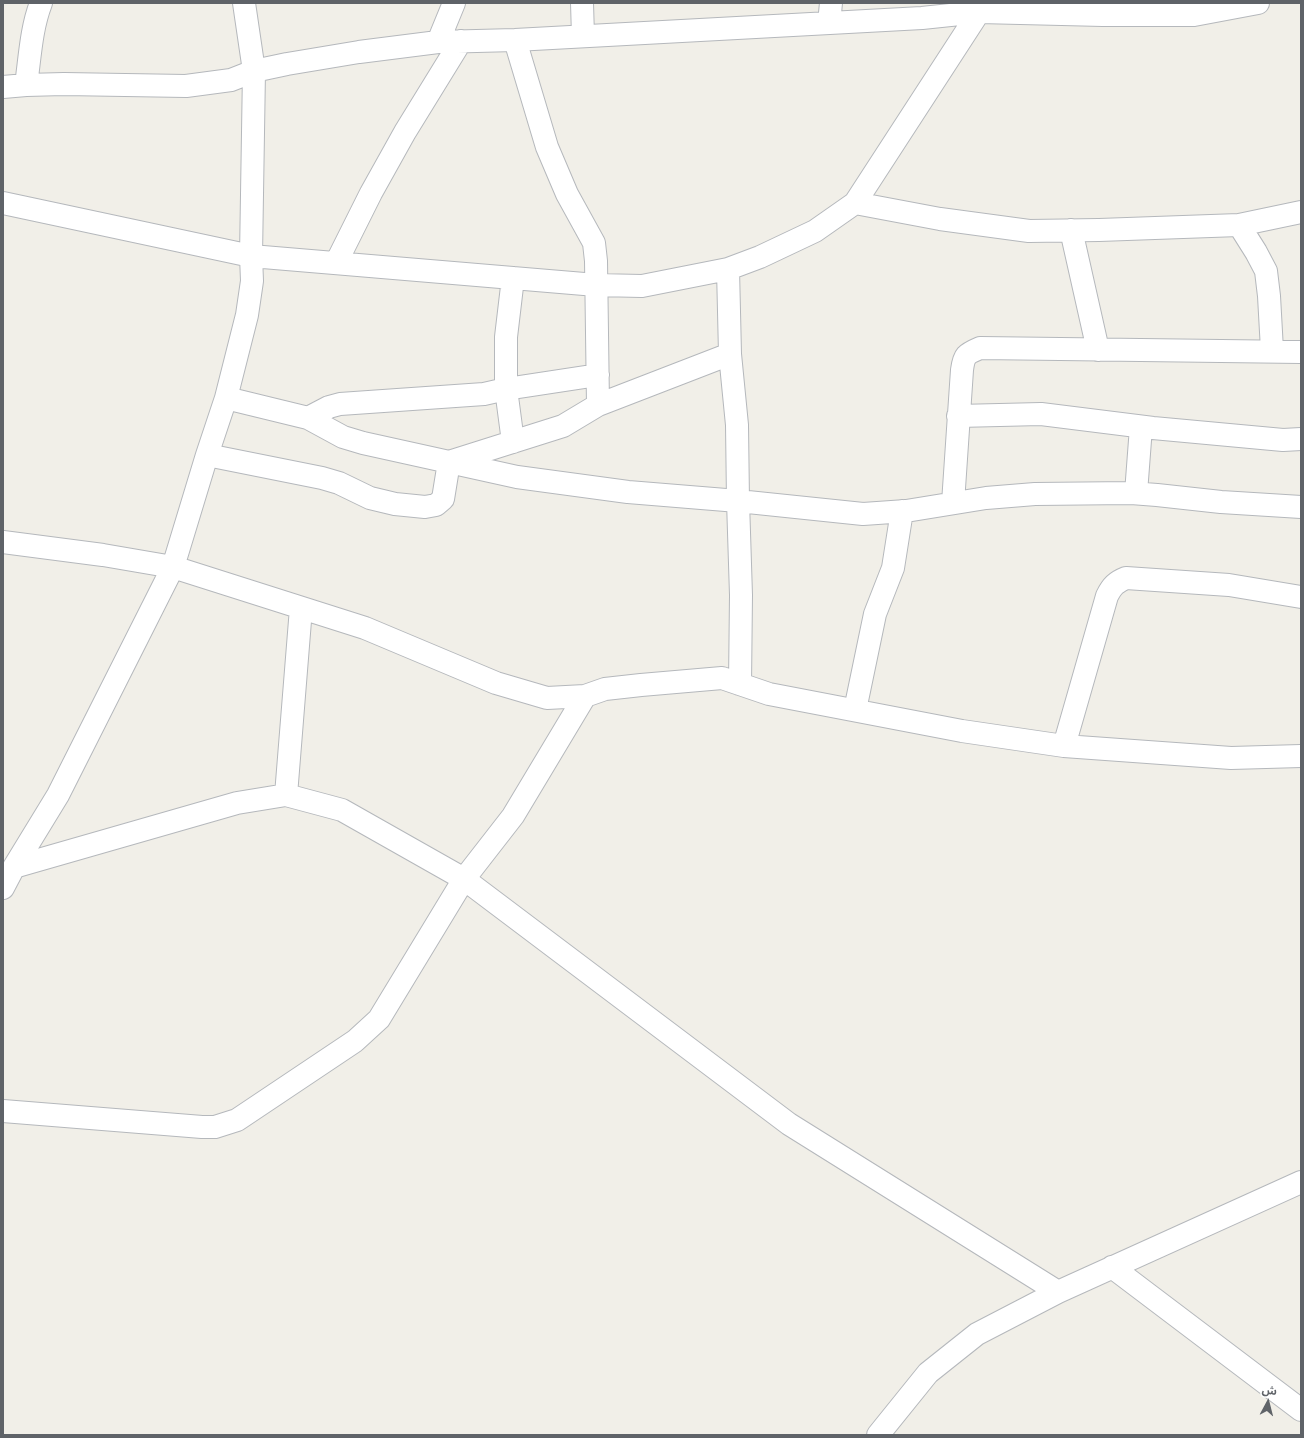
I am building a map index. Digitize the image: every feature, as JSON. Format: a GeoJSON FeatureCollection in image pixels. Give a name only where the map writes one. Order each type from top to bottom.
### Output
{"type":"FeatureCollection","features":[{"type":"Feature","properties":{"kind":"street"},"geometry":{"type":"LineString","coordinates":[[26,85],[36,16],[40,3]]}},
{"type":"Feature","properties":{"kind":"street"},"geometry":{"type":"LineString","coordinates":[[3,888],[14,867],[58,795],[173,567],[207,454],[226,398],[247,315],[252,281],[251,256],[254,71],[244,3]]}},
{"type":"Feature","properties":{"kind":"street"},"geometry":{"type":"LineString","coordinates":[[438,42],[454,3]]}},
{"type":"Feature","properties":{"kind":"street"},"geometry":{"type":"LineString","coordinates":[[582,3],[583,36]]}},
{"type":"Feature","properties":{"kind":"street"},"geometry":{"type":"LineString","coordinates":[[3,87],[26,85],[186,86],[231,80],[254,71],[359,52],[438,42],[583,36],[830,13],[922,18],[980,8],[1103,15],[1194,15],[1258,3]]}},
{"type":"Feature","properties":{"kind":"street"},"geometry":{"type":"LineString","coordinates":[[3,203],[251,256],[596,286],[642,286],[728,270],[760,257],[815,231],[855,203],[980,8]]}},
{"type":"Feature","properties":{"kind":"street"},"geometry":{"type":"LineString","coordinates":[[515,40],[547,147],[567,194],[594,243],[596,261],[598,405]]}},
{"type":"Feature","properties":{"kind":"street"},"geometry":{"type":"LineString","coordinates":[[336,263],[371,193],[405,132],[461,41]]}},
{"type":"Feature","properties":{"kind":"street"},"geometry":{"type":"LineString","coordinates":[[855,203],[940,219],[1029,231],[1239,225],[1301,212]]}},
{"type":"Feature","properties":{"kind":"street"},"geometry":{"type":"LineString","coordinates":[[1239,225],[1266,270],[1272,350]]}},
{"type":"Feature","properties":{"kind":"street"},"geometry":{"type":"LineString","coordinates":[[1071,230],[1098,350]]}},
{"type":"Feature","properties":{"kind":"street"},"geometry":{"type":"LineString","coordinates":[[728,270],[730,354],[737,425],[741,595],[740,684]]}},
{"type":"Feature","properties":{"kind":"street"},"geometry":{"type":"LineString","coordinates":[[513,278],[506,337],[506,389],[513,442]]}},
{"type":"Feature","properties":{"kind":"street"},"geometry":{"type":"LineString","coordinates":[[953,503],[963,359],[970,353],[980,348],[1193,351],[1272,350],[1301,352]]}},
{"type":"Feature","properties":{"kind":"street"},"geometry":{"type":"LineString","coordinates":[[449,462],[563,426],[598,405],[730,354]]}},
{"type":"Feature","properties":{"kind":"street"},"geometry":{"type":"LineString","coordinates":[[308,418],[329,406],[340,404],[484,394],[506,389],[598,375]]}},
{"type":"Feature","properties":{"kind":"street"},"geometry":{"type":"LineString","coordinates":[[226,398],[308,418],[343,436],[363,443],[517,478],[628,492],[738,501],[863,514],[902,511],[986,498],[1035,494],[1157,494],[1221,502],[1301,507]]}},
{"type":"Feature","properties":{"kind":"street"},"geometry":{"type":"LineString","coordinates":[[958,416],[1041,414],[1141,427],[1283,440],[1301,439]]}},
{"type":"Feature","properties":{"kind":"street"},"geometry":{"type":"LineString","coordinates":[[1136,494],[1141,427]]}},
{"type":"Feature","properties":{"kind":"street"},"geometry":{"type":"LineString","coordinates":[[207,454],[322,478],[370,498],[395,504],[425,507],[436,505],[443,499],[449,462]]}},
{"type":"Feature","properties":{"kind":"street"},"geometry":{"type":"LineString","coordinates":[[855,710],[875,614],[893,568],[902,511]]}},
{"type":"Feature","properties":{"kind":"street"},"geometry":{"type":"LineString","coordinates":[[3,542],[103,555],[173,567],[365,628],[496,683],[547,698],[585,696],[605,688],[722,678],[769,694],[962,731],[1064,746],[1231,758],[1301,756]]}},
{"type":"Feature","properties":{"kind":"street"},"geometry":{"type":"LineString","coordinates":[[1064,746],[1107,596],[1111,588],[1117,582],[1126,578],[1229,585],[1301,597]]}},
{"type":"Feature","properties":{"kind":"street"},"geometry":{"type":"LineString","coordinates":[[286,795],[301,608]]}},
{"type":"Feature","properties":{"kind":"street"},"geometry":{"type":"LineString","coordinates":[[3,1111],[202,1127],[215,1126],[237,1120],[355,1041],[379,1019],[464,879],[513,816],[585,696]]}},
{"type":"Feature","properties":{"kind":"street"},"geometry":{"type":"LineString","coordinates":[[14,867],[237,803],[286,795],[342,810],[464,879],[789,1124],[1058,1292]]}},
{"type":"Feature","properties":{"kind":"street"},"geometry":{"type":"LineString","coordinates":[[878,1435],[928,1373],[977,1334],[1058,1292],[1301,1182]]}},
{"type":"Feature","properties":{"kind":"street"},"geometry":{"type":"LineString","coordinates":[[1112,1267],[1301,1410]]}}]}
